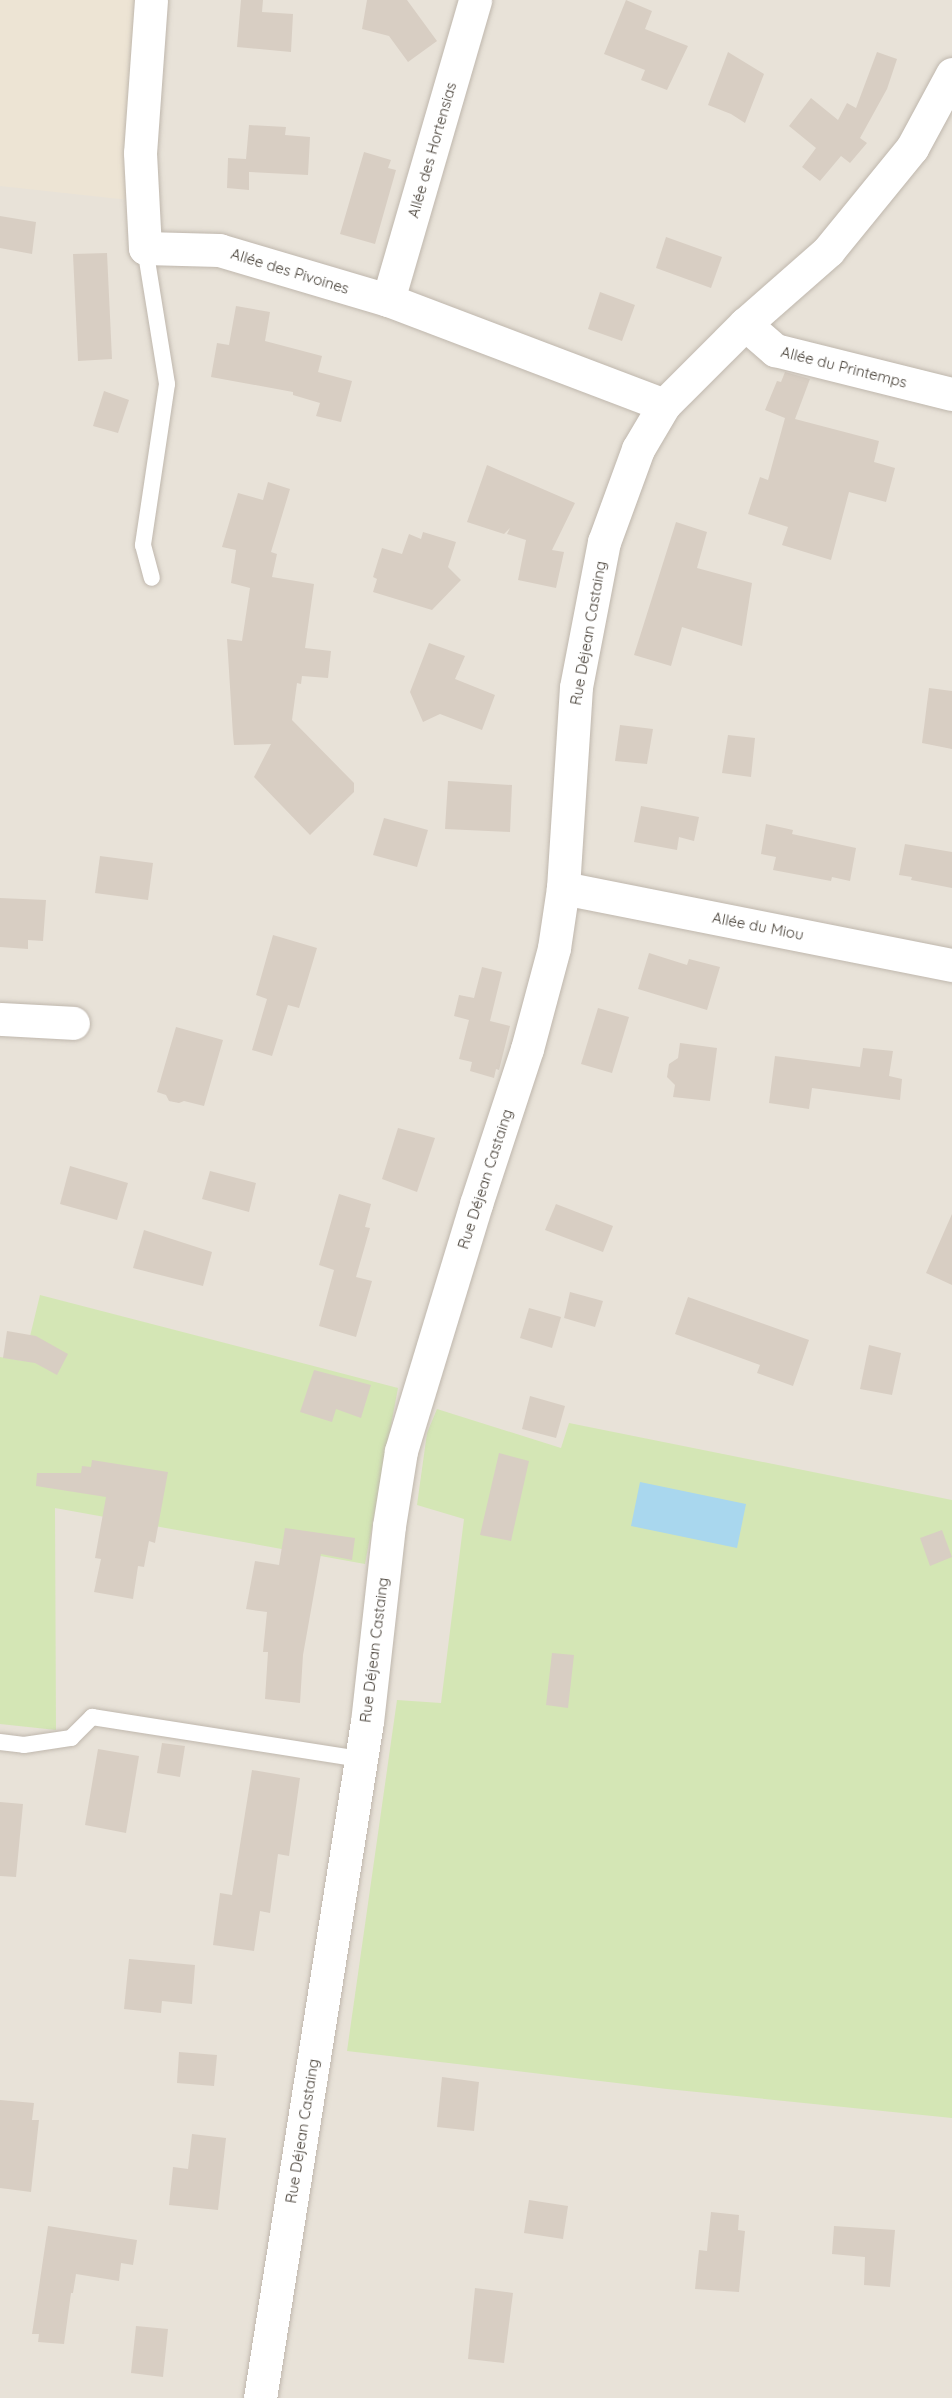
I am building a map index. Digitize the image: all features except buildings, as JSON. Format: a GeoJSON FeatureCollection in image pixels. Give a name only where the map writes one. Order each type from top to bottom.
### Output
{"type":"FeatureCollection","features":[{"type":"Feature","properties":{"kind":"street"},"geometry":{"type":"LineString","coordinates":[[145,248],[140,153],[151,0]]}},
{"type":"Feature","properties":{"kind":"street","name":"Allée des Hortensias"},"geometry":{"type":"LineString","coordinates":[[388,300],[475,0]]}},
{"type":"Feature","properties":{"kind":"street","name":"Rue Déjean Castaing"},"geometry":{"type":"LineString","coordinates":[[260,2398],[361,1759],[389,1526],[401,1451],[476,1204],[527,1049],[554,948],[563,888],[576,687],[604,542],[638,449],[664,405],[745,324],[828,251],[912,148],[952,74]]}},
{"type":"Feature","properties":{"kind":"street","name":"Allée des Pivoines"},"geometry":{"type":"LineString","coordinates":[[145,248],[219,250],[388,300],[664,405]]}},
{"type":"Feature","properties":{"kind":"street","name":"Allée du Printemps"},"geometry":{"type":"LineString","coordinates":[[745,324],[775,350],[952,394]]}},
{"type":"Feature","properties":{"kind":"street","name":"Allée du Miou"},"geometry":{"type":"LineString","coordinates":[[563,888],[952,965]]}},
{"type":"Feature","properties":{"kind":"street"},"geometry":{"type":"LineString","coordinates":[[0,1019],[73,1023]]}},
{"type":"Feature","properties":{"kind":"lane"},"geometry":{"type":"LineString","coordinates":[[145,248],[167,384],[143,544],[152,578]]}},
{"type":"Feature","properties":{"kind":"lane"},"geometry":{"type":"LineString","coordinates":[[0,1742],[24,1745],[71,1738],[92,1717],[361,1759]]}},
{"type":"Feature","properties":{"kind":"shaded area"},"geometry":{"type":"Polygon","coordinates":[[[0,0],[952,0],[952,2398],[0,2398],[0,0]]]}},
{"type":"Feature","properties":{"kind":"shaded area"},"geometry":{"type":"Polygon","coordinates":[[[0,0],[143,0],[129,200],[0,186],[0,0]]]}},
{"type":"Feature","properties":{"kind":"green space"},"geometry":{"type":"Polygon","coordinates":[[[40,1295],[398,1388],[365,1564],[55,1508],[56,1730],[0,1724],[0,1357],[24,1361],[40,1295]]]}},
{"type":"Feature","properties":{"kind":"green space"},"geometry":{"type":"Polygon","coordinates":[[[437,1409],[561,1448],[569,1423],[952,1500],[952,2118],[667,2089],[347,2051],[397,1700],[441,1703],[464,1519],[417,1505],[427,1433],[437,1409]]]}},
{"type":"Feature","properties":{"kind":"water"},"geometry":{"type":"Polygon","coordinates":[[[640,1482],[746,1504],[737,1548],[631,1526],[640,1482]]]}}]}
